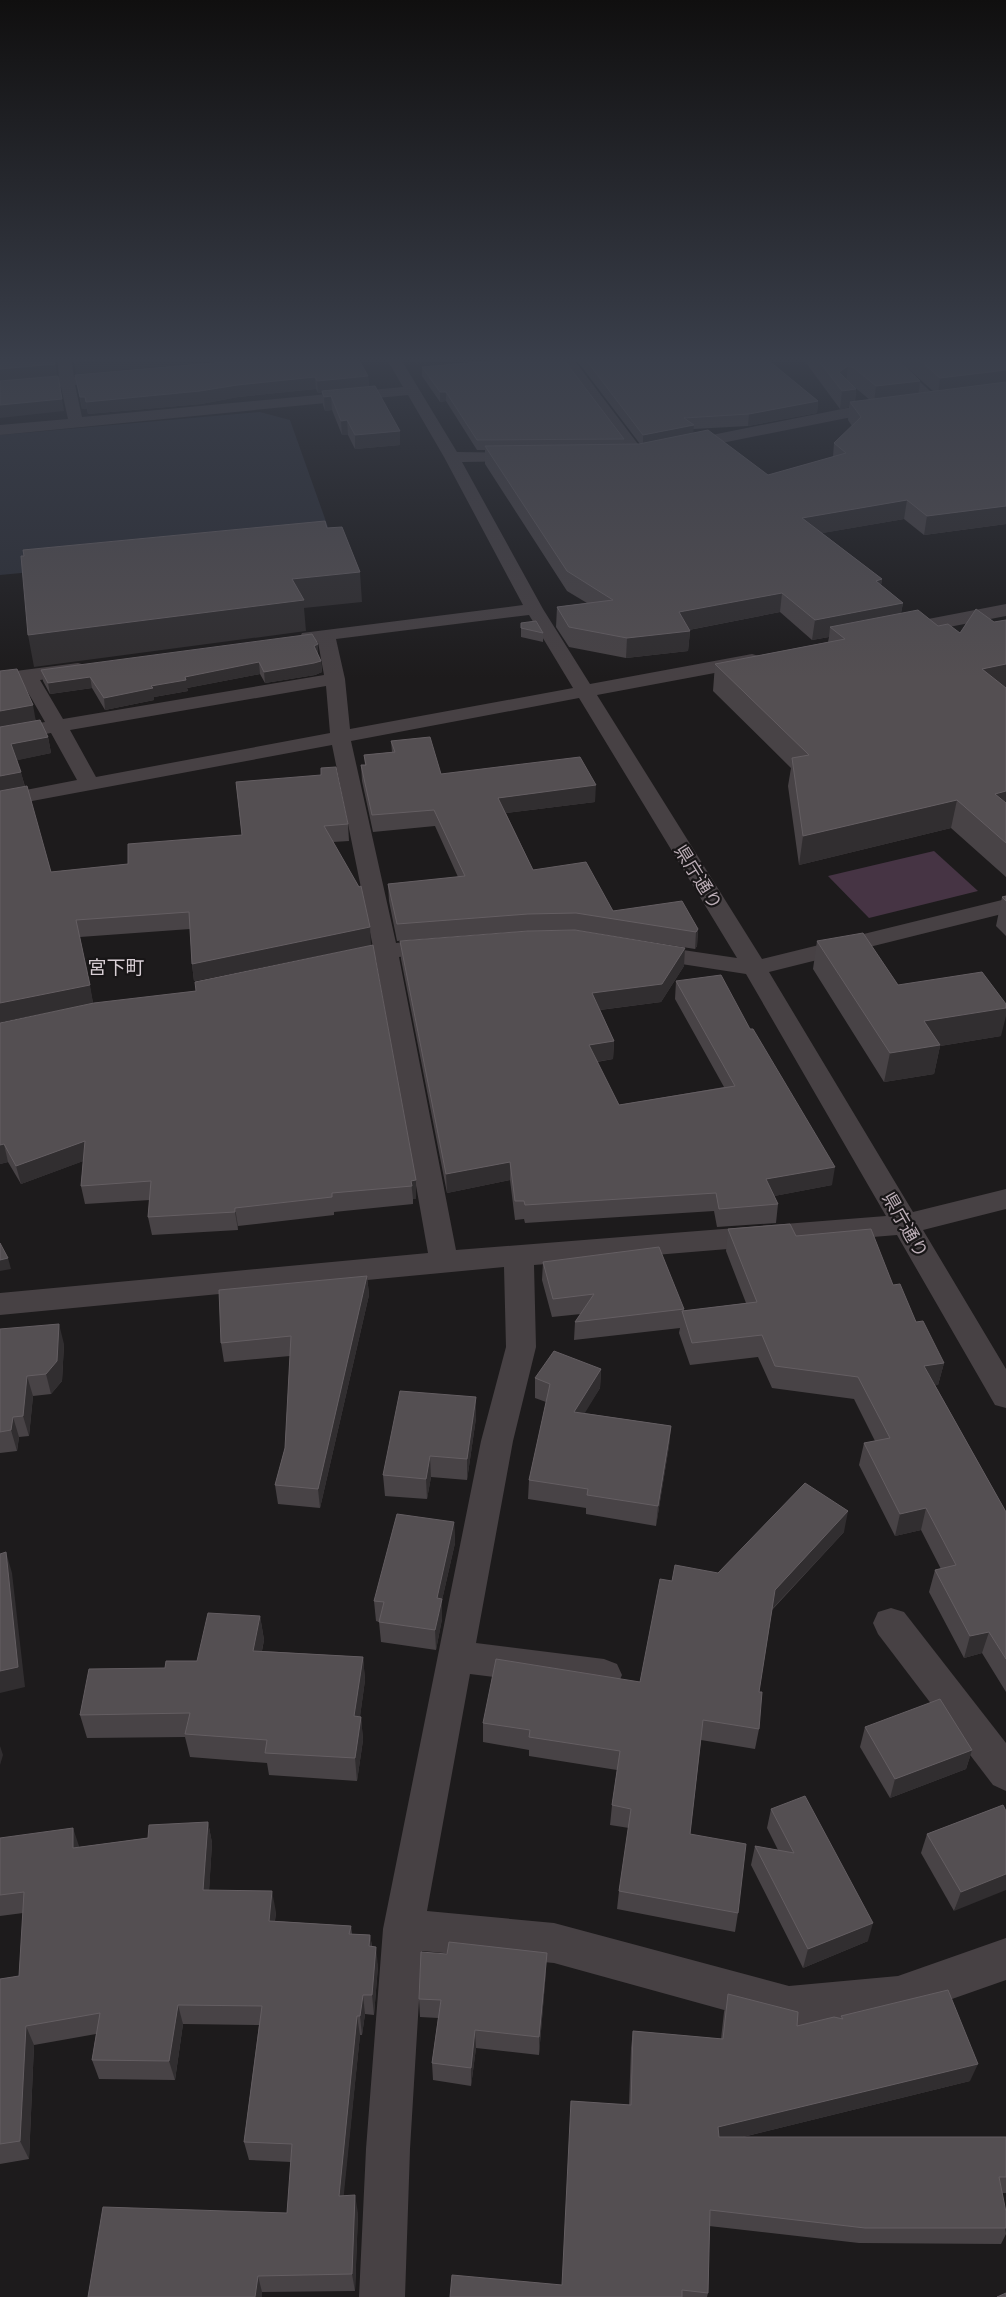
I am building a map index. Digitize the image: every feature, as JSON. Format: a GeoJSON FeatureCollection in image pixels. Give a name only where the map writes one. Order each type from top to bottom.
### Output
{"type":"FeatureCollection","features":[{"type":"Feature","properties":{"kind":"street","name":"県庁通り"},"geometry":{"type":"LineString","coordinates":[[455,463],[534,609],[755,968],[1006,1396]]}},
{"type":"Feature","properties":{"kind":"street"},"geometry":{"type":"LineString","coordinates":[[288,640],[534,609]]}},
{"type":"Feature","properties":{"kind":"street"},"geometry":{"type":"LineString","coordinates":[[881,634],[1006,610]]}},
{"type":"Feature","properties":{"kind":"street"},"geometry":{"type":"LineString","coordinates":[[326,635],[335,679],[340,736],[386,951],[444,1262]]}},
{"type":"Feature","properties":{"kind":"street"},"geometry":{"type":"LineString","coordinates":[[0,801],[765,658]]}},
{"type":"Feature","properties":{"kind":"street"},"geometry":{"type":"LineString","coordinates":[[0,679],[96,666]]}},
{"type":"Feature","properties":{"kind":"street"},"geometry":{"type":"LineString","coordinates":[[28,675],[90,784]]}},
{"type":"Feature","properties":{"kind":"street"},"geometry":{"type":"LineString","coordinates":[[0,736],[335,679]]}},
{"type":"Feature","properties":{"kind":"street"},"geometry":{"type":"LineString","coordinates":[[630,949],[755,968],[1006,906]]}},
{"type":"Feature","properties":{"kind":"street"},"geometry":{"type":"LineString","coordinates":[[320,965],[386,951],[461,945]]}},
{"type":"Feature","properties":{"kind":"street"},"geometry":{"type":"LineString","coordinates":[[0,1304],[444,1262],[905,1224],[1006,1199]]}},
{"type":"Feature","properties":{"kind":"street"},"geometry":{"type":"LineString","coordinates":[[382,2297],[388,2149],[403,1929],[497,1442],[521,1347],[519,1256]]}},
{"type":"Feature","properties":{"kind":"street"},"geometry":{"type":"LineString","coordinates":[[891,1623],[1006,1773]]}},
{"type":"Feature","properties":{"kind":"street"},"geometry":{"type":"LineString","coordinates":[[456,1656],[604,1675]]}},
{"type":"Feature","properties":{"kind":"street"},"geometry":{"type":"LineString","coordinates":[[403,1929],[554,1943],[789,2007],[898,1997],[1006,1959]]}},
{"type":"Feature","properties":{"kind":"shaded area"},"geometry":{"type":"Polygon","coordinates":[[[0,463],[305,463],[334,544],[0,575],[0,463]]]}},
{"type":"Feature","properties":{"kind":"shaded area"},"geometry":{"type":"Polygon","coordinates":[[[934,851],[978,891],[869,918],[828,876],[934,851]]]}},
{"type":"Feature","properties":{"kind":"building"},"geometry":{"type":"Polygon","coordinates":[[[496,463],[752,463],[768,475],[810,463],[1006,463],[1006,506],[927,516],[907,500],[802,518],[882,579],[876,581],[903,603],[815,620],[782,593],[679,612],[690,631],[627,638],[569,627],[557,607],[613,600],[567,571],[496,463]]]}},
{"type":"Feature","properties":{"kind":"building"},"geometry":{"type":"Polygon","coordinates":[[[325,521],[327,528],[342,527],[360,572],[292,579],[304,600],[28,635],[21,556],[24,556],[23,550],[325,521]]]}},
{"type":"Feature","properties":{"kind":"building"},"geometry":{"type":"Polygon","coordinates":[[[976,609],[994,622],[1006,620],[1006,664],[982,669],[1006,688],[1006,791],[995,794],[1006,803],[1006,843],[957,800],[803,836],[792,758],[809,755],[715,664],[845,639],[830,627],[918,610],[938,626],[948,624],[960,633],[976,609]]]}},
{"type":"Feature","properties":{"kind":"building"},"geometry":{"type":"Polygon","coordinates":[[[536,621],[543,633],[521,628],[521,623],[536,621]]]}},
{"type":"Feature","properties":{"kind":"building"},"geometry":{"type":"Polygon","coordinates":[[[312,634],[318,644],[314,646],[321,661],[264,672],[259,662],[185,677],[186,680],[151,686],[153,688],[104,698],[90,677],[48,683],[41,670],[312,634]]]}},
{"type":"Feature","properties":{"kind":"building"},"geometry":{"type":"Polygon","coordinates":[[[17,669],[33,705],[0,711],[0,671],[17,669]]]}},
{"type":"Feature","properties":{"kind":"building"},"geometry":{"type":"Polygon","coordinates":[[[40,720],[48,737],[11,744],[21,772],[0,776],[0,727],[40,720]]]}},
{"type":"Feature","properties":{"kind":"building"},"geometry":{"type":"Polygon","coordinates":[[[430,737],[441,774],[580,757],[596,785],[498,798],[533,870],[586,862],[613,911],[682,901],[698,929],[696,932],[576,913],[528,914],[397,924],[388,884],[465,876],[434,810],[372,815],[361,765],[366,765],[364,755],[395,752],[391,741],[430,737]]]}},
{"type":"Feature","properties":{"kind":"building"},"geometry":{"type":"Polygon","coordinates":[[[336,767],[348,824],[324,826],[359,887],[361,886],[370,927],[192,964],[189,912],[76,920],[90,985],[0,1003],[0,791],[27,786],[51,872],[128,864],[128,844],[242,835],[236,782],[321,775],[321,768],[336,767]]]}},
{"type":"Feature","properties":{"kind":"building"},"geometry":{"type":"Polygon","coordinates":[[[575,930],[685,948],[662,984],[592,993],[614,1041],[589,1045],[619,1105],[735,1086],[676,981],[721,975],[750,1029],[753,1029],[835,1167],[766,1179],[778,1204],[719,1209],[716,1193],[525,1205],[524,1201],[515,1201],[510,1162],[446,1174],[400,941],[528,931],[575,930]]]}},
{"type":"Feature","properties":{"kind":"building"},"geometry":{"type":"Polygon","coordinates":[[[863,933],[898,985],[982,972],[1006,1004],[1006,1008],[924,1021],[940,1045],[890,1053],[817,941],[863,933]]]}},
{"type":"Feature","properties":{"kind":"building"},"geometry":{"type":"Polygon","coordinates":[[[373,945],[416,1180],[411,1181],[412,1186],[332,1193],[332,1197],[235,1208],[235,1212],[148,1217],[151,1181],[81,1186],[85,1141],[16,1166],[4,1144],[0,1145],[0,1023],[94,1003],[196,991],[195,982],[373,945]]]}},
{"type":"Feature","properties":{"kind":"building"},"geometry":{"type":"Polygon","coordinates":[[[790,1224],[796,1236],[871,1229],[893,1285],[900,1284],[916,1322],[923,1321],[944,1363],[924,1366],[1006,1512],[1006,1659],[989,1632],[970,1636],[935,1570],[956,1565],[926,1508],[900,1514],[864,1443],[890,1438],[858,1377],[775,1366],[762,1335],[692,1343],[682,1311],[757,1302],[728,1229],[790,1224]]]}},
{"type":"Feature","properties":{"kind":"building"},"geometry":{"type":"Polygon","coordinates":[[[0,1243],[8,1258],[0,1260],[0,1243]]]}},
{"type":"Feature","properties":{"kind":"building"},"geometry":{"type":"Polygon","coordinates":[[[659,1247],[684,1309],[575,1322],[594,1294],[553,1299],[543,1262],[659,1247]]]}},
{"type":"Feature","properties":{"kind":"building"},"geometry":{"type":"Polygon","coordinates":[[[367,1276],[318,1489],[275,1485],[285,1448],[291,1336],[221,1343],[219,1290],[367,1276]]]}},
{"type":"Feature","properties":{"kind":"building"},"geometry":{"type":"Polygon","coordinates":[[[59,1324],[57,1361],[46,1374],[27,1376],[23,1416],[13,1417],[11,1430],[0,1432],[0,1329],[59,1324]]]}},
{"type":"Feature","properties":{"kind":"building"},"geometry":{"type":"Polygon","coordinates":[[[554,1351],[601,1369],[574,1412],[671,1426],[658,1506],[587,1495],[588,1489],[529,1480],[550,1384],[535,1378],[554,1351]]]}},
{"type":"Feature","properties":{"kind":"building"},"geometry":{"type":"Polygon","coordinates":[[[400,1391],[476,1397],[467,1459],[430,1456],[426,1479],[383,1475],[400,1391]]]}},
{"type":"Feature","properties":{"kind":"building"},"geometry":{"type":"Polygon","coordinates":[[[805,1483],[848,1511],[775,1590],[759,1692],[762,1692],[759,1729],[703,1720],[690,1834],[746,1844],[738,1913],[619,1891],[631,1809],[612,1805],[620,1751],[529,1737],[530,1730],[483,1723],[496,1659],[640,1682],[660,1579],[672,1581],[675,1565],[718,1573],[805,1483]]]}},
{"type":"Feature","properties":{"kind":"building"},"geometry":{"type":"Polygon","coordinates":[[[397,1514],[454,1522],[437,1598],[442,1599],[435,1630],[379,1622],[384,1602],[374,1601],[397,1514]]]}},
{"type":"Feature","properties":{"kind":"building"},"geometry":{"type":"Polygon","coordinates":[[[6,1552],[18,1667],[0,1671],[0,1554],[6,1552]]]}},
{"type":"Feature","properties":{"kind":"building"},"geometry":{"type":"Polygon","coordinates":[[[208,1613],[260,1616],[253,1651],[363,1657],[354,1716],[361,1717],[355,1758],[265,1753],[267,1740],[185,1734],[190,1713],[80,1715],[89,1669],[165,1668],[166,1661],[197,1661],[208,1613]]]}},
{"type":"Feature","properties":{"kind":"building"},"geometry":{"type":"Polygon","coordinates":[[[940,1699],[972,1750],[895,1779],[865,1727],[940,1699]]]}},
{"type":"Feature","properties":{"kind":"building"},"geometry":{"type":"Polygon","coordinates":[[[805,1796],[873,1923],[808,1949],[755,1846],[794,1853],[771,1809],[805,1796]]]}},
{"type":"Feature","properties":{"kind":"building"},"geometry":{"type":"Polygon","coordinates":[[[1003,1805],[1006,1811],[1006,1874],[961,1892],[927,1834],[1003,1805]]]}},
{"type":"Feature","properties":{"kind":"building"},"geometry":{"type":"Polygon","coordinates":[[[208,1822],[203,1890],[272,1891],[269,1921],[351,1926],[349,1934],[370,1935],[369,1946],[376,1947],[372,1995],[363,1995],[360,2016],[357,2016],[339,2196],[355,2195],[352,2274],[258,2276],[255,2297],[88,2297],[103,2207],[287,2213],[292,2144],[244,2142],[262,2006],[178,2005],[169,2061],[92,2060],[100,2013],[26,2026],[20,2141],[0,2144],[0,1979],[19,1976],[24,1892],[0,1895],[0,1838],[73,1828],[73,1848],[148,1838],[149,1825],[208,1822]]]}},
{"type":"Feature","properties":{"kind":"building"},"geometry":{"type":"Polygon","coordinates":[[[449,1942],[547,1953],[539,2037],[475,2030],[471,2068],[432,2063],[441,2000],[419,1999],[421,1952],[447,1954],[449,1942]]]}},
{"type":"Feature","properties":{"kind":"building"},"geometry":{"type":"Polygon","coordinates":[[[948,1990],[978,2064],[718,2127],[719,2137],[1006,2137],[1006,2177],[999,2177],[1006,2212],[1006,2228],[865,2228],[710,2210],[708,2293],[682,2290],[682,2297],[450,2297],[452,2275],[562,2285],[571,2101],[631,2105],[633,2031],[723,2039],[728,1994],[798,2012],[797,2026],[834,2017],[843,2019],[841,2016],[948,1990]]]}},
{"type":"Feature","properties":{"kind":"building"},"geometry":{"type":"Polygon","coordinates":[[[1006,2293],[1006,2297],[997,2297],[1006,2293]]]}},
{"type":"Feature","properties":{"kind":"district","name":"宮下町"},"geometry":{"type":"Point","coordinates":[116,967]}}]}
